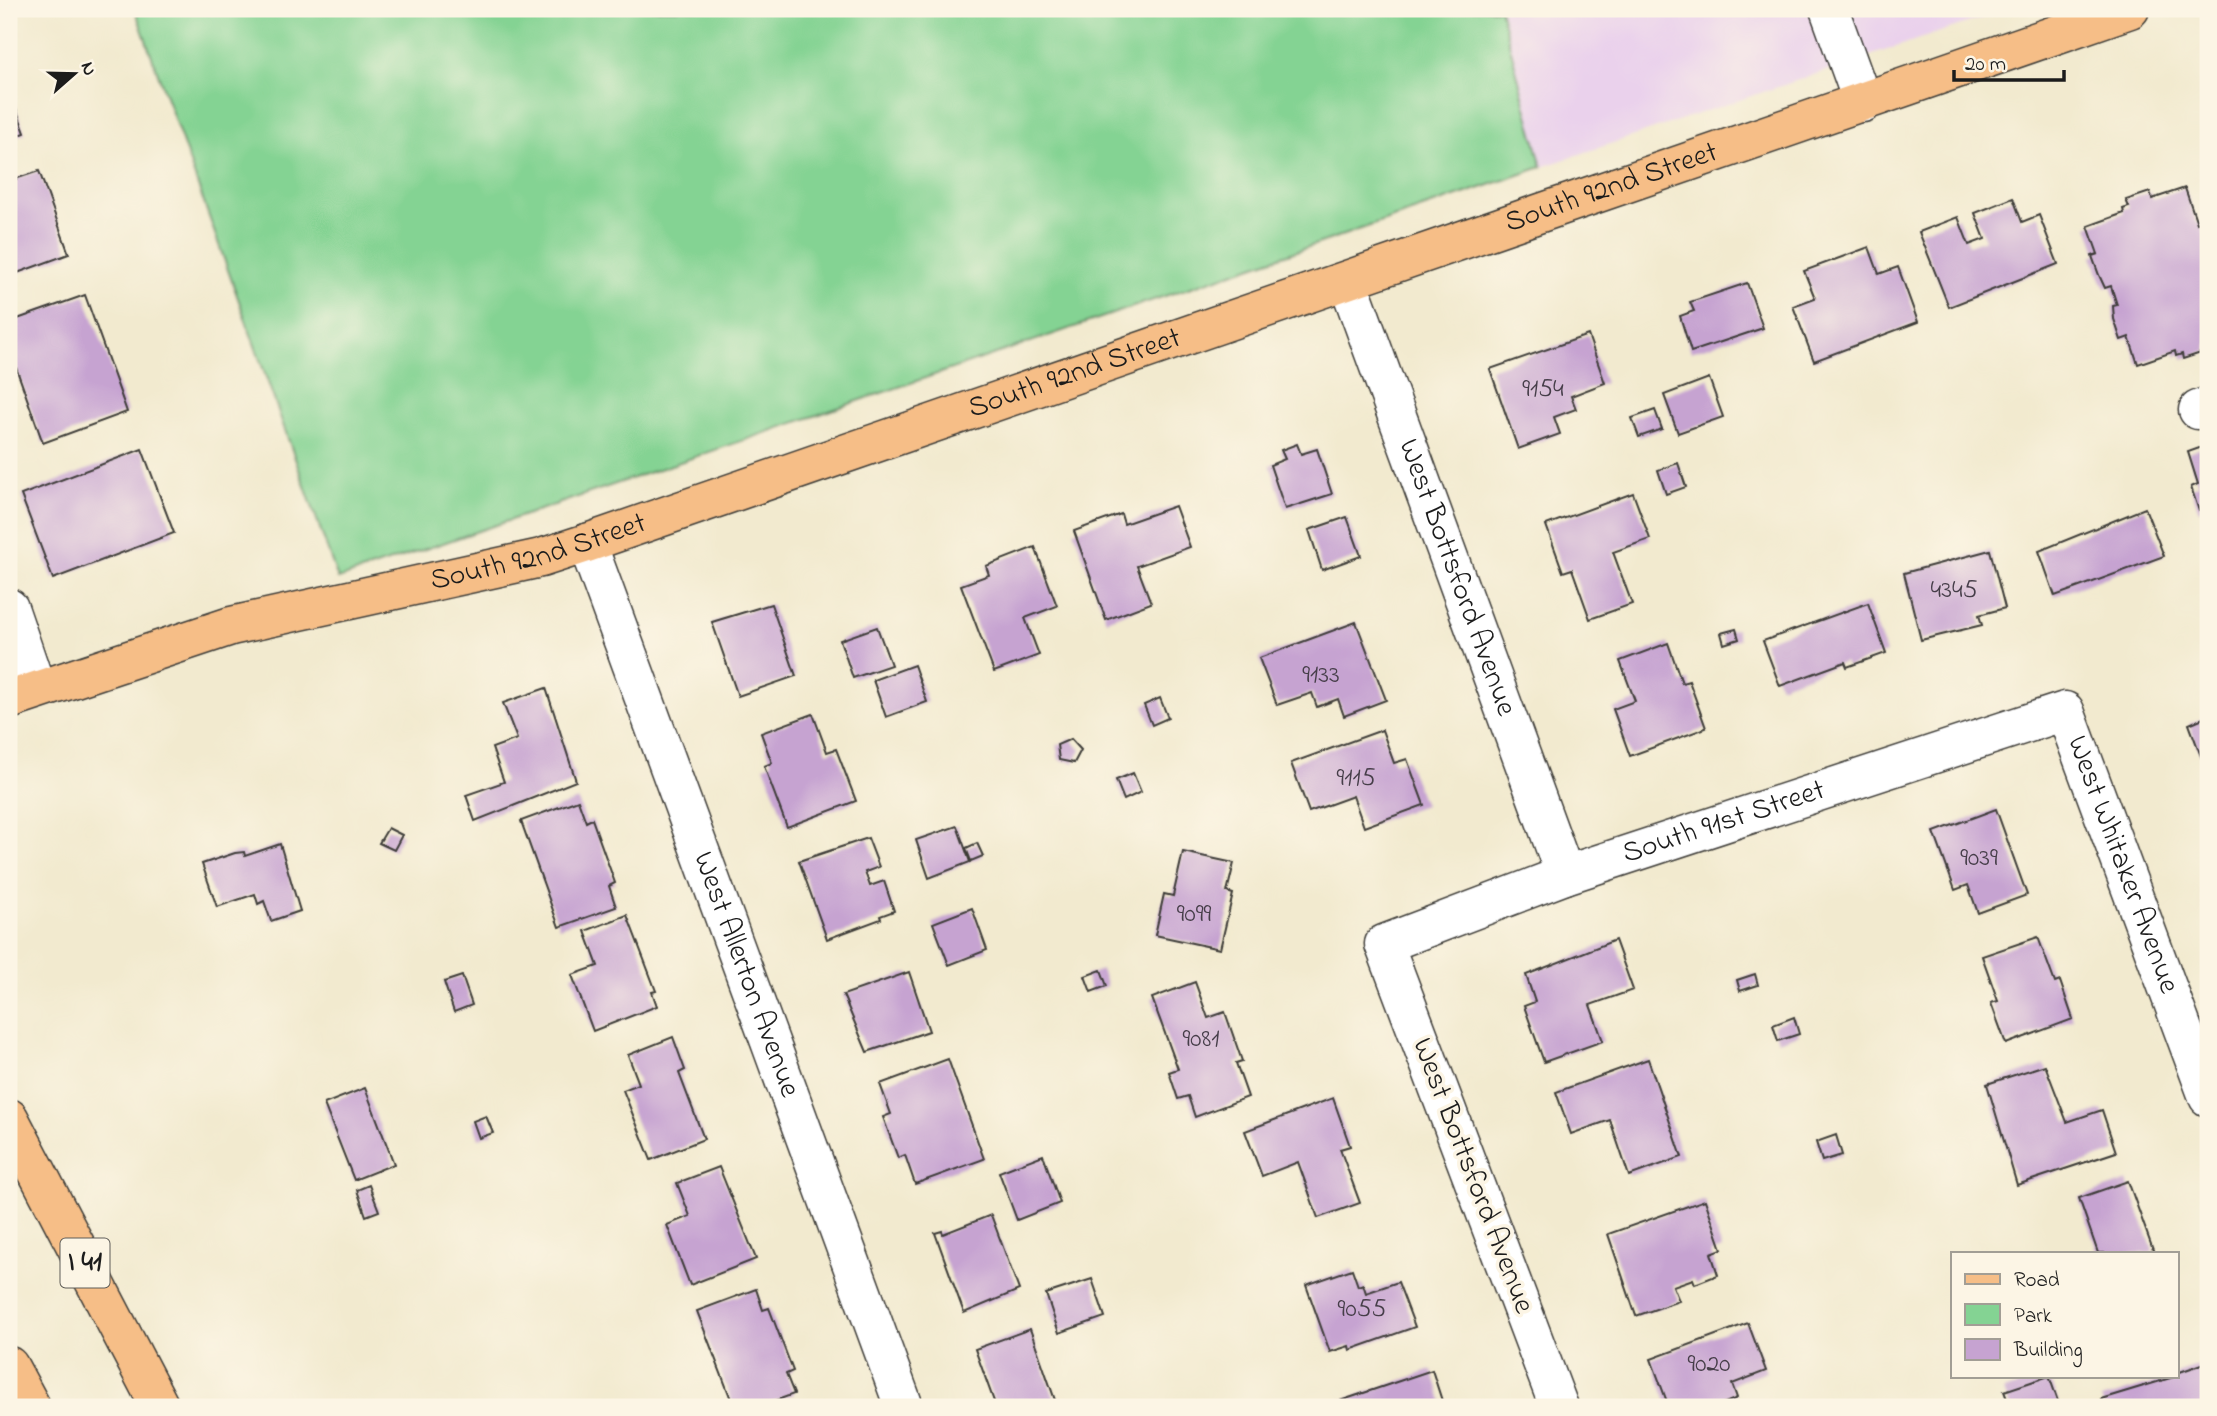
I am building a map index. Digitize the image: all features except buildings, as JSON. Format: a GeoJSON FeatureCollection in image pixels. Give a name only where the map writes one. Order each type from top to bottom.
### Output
{"type":"FeatureCollection","features":[{"type":"Feature","properties":{"kind":"main road","name":"South 92nd Street"},"geometry":{"type":"LineString","coordinates":[[23,695],[231,626],[527,561],[587,543],[1348,282],[2130,9]]}},
{"type":"Feature","properties":{"kind":"main road","name":"I 41"},"geometry":{"type":"LineString","coordinates":[[9,1118],[160,1407]]}},
{"type":"Feature","properties":{"kind":"main road"},"geometry":{"type":"LineString","coordinates":[[9,1366],[30,1407]]}},
{"type":"Feature","properties":{"kind":"street"},"geometry":{"type":"LineString","coordinates":[[1829,9],[1863,103]]}},
{"type":"Feature","properties":{"kind":"street","name":"West Bottsford Avenue"},"geometry":{"type":"LineString","coordinates":[[1348,282],[1565,875]]}},
{"type":"Feature","properties":{"kind":"street","name":"West Allerton Avenue"},"geometry":{"type":"LineString","coordinates":[[587,543],[904,1407]]}},
{"type":"Feature","properties":{"kind":"street"},"geometry":{"type":"LineString","coordinates":[[9,608],[23,695]]}},
{"type":"Feature","properties":{"kind":"street","name":"South 91st Street"},"geometry":{"type":"LineString","coordinates":[[1384,944],[1565,875],[2065,712]]}},
{"type":"Feature","properties":{"kind":"street","name":"West Whitaker Avenue"},"geometry":{"type":"LineString","coordinates":[[2065,712],[2208,1097]]}},
{"type":"Feature","properties":{"kind":"street","name":"West Bottsford Avenue"},"geometry":{"type":"LineString","coordinates":[[1384,944],[1559,1407]]}},
{"type":"Feature","properties":{"kind":"shaded area"},"geometry":{"type":"Polygon","coordinates":[[[1500,9],[2008,9],[1542,167],[1500,9]]]}},
{"type":"Feature","properties":{"kind":"green space"},"geometry":{"type":"Polygon","coordinates":[[[135,9],[1500,9],[1542,167],[338,579],[135,9]]]}}]}
